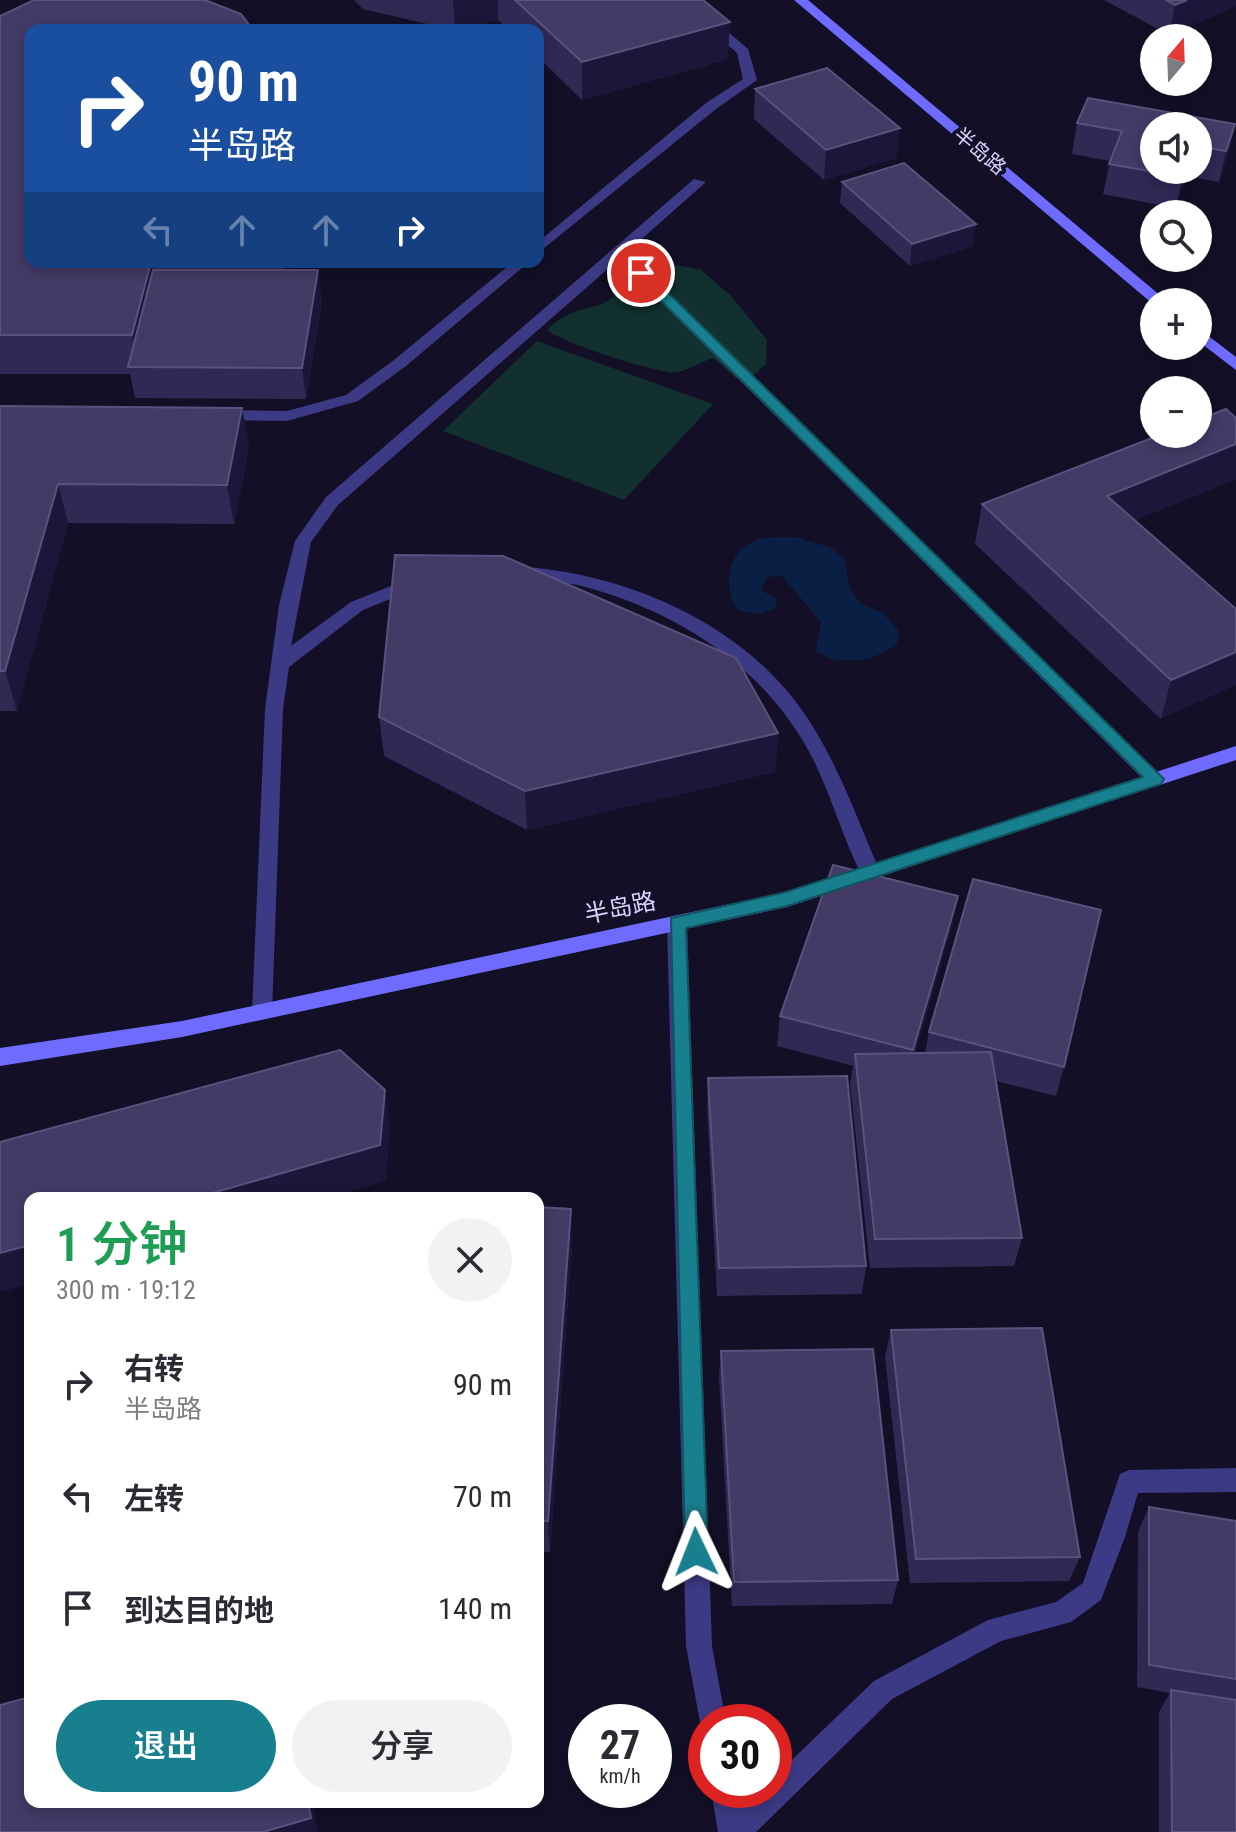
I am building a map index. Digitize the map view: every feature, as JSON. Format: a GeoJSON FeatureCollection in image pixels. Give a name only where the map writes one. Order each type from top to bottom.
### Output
{"type":"FeatureCollection","features":[{"type":"Feature","properties":{"kind":"street"},"geometry":{"type":"LineString","coordinates":[[544,244],[711,106],[750,80],[743,52],[683,0]]}},
{"type":"Feature","properties":{"kind":"street","name":"半岛路"},"geometry":{"type":"LineString","coordinates":[[800,0],[1143,288]]}},
{"type":"Feature","properties":{"kind":"street"},"geometry":{"type":"LineString","coordinates":[[262,1012],[274,709],[288,605],[303,541],[332,501],[699,182]]}},
{"type":"Feature","properties":{"kind":"street"},"geometry":{"type":"LineString","coordinates":[[618,251],[1155,779]]}},
{"type":"Feature","properties":{"kind":"street"},"geometry":{"type":"LineString","coordinates":[[191,414],[287,416],[352,398],[400,363],[515,268]]}},
{"type":"Feature","properties":{"kind":"street"},"geometry":{"type":"LineString","coordinates":[[1212,345],[1236,365]]}},
{"type":"Feature","properties":{"kind":"street"},"geometry":{"type":"LineString","coordinates":[[493,573],[537,571],[630,592],[720,640],[783,697],[823,761],[870,872]]}},
{"type":"Feature","properties":{"kind":"street"},"geometry":{"type":"LineString","coordinates":[[280,664],[357,606],[434,574]]}},
{"type":"Feature","properties":{"kind":"street","name":"半岛路"},"geometry":{"type":"LineString","coordinates":[[0,1057],[182,1029],[787,899],[1236,753]]}},
{"type":"Feature","properties":{"kind":"street"},"geometry":{"type":"LineString","coordinates":[[677,923],[699,1646],[710,1704]]}},
{"type":"Feature","properties":{"kind":"street"},"geometry":{"type":"LineString","coordinates":[[734,1832],[883,1690],[997,1629],[1062,1613],[1092,1591],[1113,1537],[1129,1482],[1236,1480]]}},
{"type":"Feature","properties":{"kind":"street"},"geometry":{"type":"LineString","coordinates":[[729,1808],[734,1832]]}},
{"type":"Feature","properties":{"kind":"green space"},"geometry":{"type":"Polygon","coordinates":[[[671,264],[701,270],[731,296],[767,340],[766,364],[755,374],[736,378],[713,358],[678,372],[653,369],[590,350],[547,330],[567,315],[606,302],[639,273],[671,264]]]}},
{"type":"Feature","properties":{"kind":"green space"},"geometry":{"type":"Polygon","coordinates":[[[537,341],[713,404],[624,500],[443,431],[537,341]]]}},
{"type":"Feature","properties":{"kind":"water"},"geometry":{"type":"Polygon","coordinates":[[[795,537],[832,548],[844,558],[850,589],[861,604],[882,612],[899,631],[897,644],[878,655],[846,661],[816,651],[821,622],[782,576],[767,577],[761,590],[776,599],[776,608],[758,614],[738,610],[729,583],[736,555],[755,541],[795,537]]]}},
{"type":"Feature","properties":{"kind":"building"},"geometry":{"type":"Polygon","coordinates":[[[34,0],[205,0],[241,14],[248,24],[24,24],[24,268],[149,268],[132,335],[0,335],[0,16],[34,0]]]}},
{"type":"Feature","properties":{"kind":"building"},"geometry":{"type":"Polygon","coordinates":[[[515,0],[703,0],[730,22],[582,62],[515,0]]]}},
{"type":"Feature","properties":{"kind":"building"},"geometry":{"type":"Polygon","coordinates":[[[1166,0],[1187,0],[1175,5],[1166,0]]]}},
{"type":"Feature","properties":{"kind":"building"},"geometry":{"type":"Polygon","coordinates":[[[827,68],[900,128],[826,150],[755,89],[827,68]]]}},
{"type":"Feature","properties":{"kind":"building"},"geometry":{"type":"Polygon","coordinates":[[[1088,98],[1167,112],[1140,112],[1140,170],[1109,164],[1122,131],[1077,123],[1088,98]]]}},
{"type":"Feature","properties":{"kind":"building"},"geometry":{"type":"Polygon","coordinates":[[[1212,120],[1235,124],[1226,151],[1212,148],[1212,120]]]}},
{"type":"Feature","properties":{"kind":"building"},"geometry":{"type":"Polygon","coordinates":[[[904,163],[976,224],[912,244],[842,182],[904,163]]]}},
{"type":"Feature","properties":{"kind":"building"},"geometry":{"type":"Polygon","coordinates":[[[153,270],[318,270],[302,368],[128,367],[153,270]]]}},
{"type":"Feature","properties":{"kind":"building"},"geometry":{"type":"Polygon","coordinates":[[[0,406],[242,408],[227,485],[58,484],[5,671],[0,671],[0,406]]]}},
{"type":"Feature","properties":{"kind":"building"},"geometry":{"type":"Polygon","coordinates":[[[1226,409],[1236,418],[1236,444],[1107,496],[1236,609],[1236,652],[1171,680],[982,504],[1140,443],[1140,448],[1212,448],[1212,414],[1226,409]]]}},
{"type":"Feature","properties":{"kind":"building"},"geometry":{"type":"Polygon","coordinates":[[[395,555],[503,556],[736,658],[778,733],[525,791],[379,717],[395,555]]]}},
{"type":"Feature","properties":{"kind":"building"},"geometry":{"type":"Polygon","coordinates":[[[833,865],[958,896],[913,1050],[780,1016],[833,865]]]}},
{"type":"Feature","properties":{"kind":"building"},"geometry":{"type":"Polygon","coordinates":[[[973,879],[1101,910],[1064,1067],[929,1032],[973,879]]]}},
{"type":"Feature","properties":{"kind":"building"},"geometry":{"type":"Polygon","coordinates":[[[340,1050],[385,1090],[380,1145],[216,1192],[24,1192],[24,1247],[0,1253],[0,1142],[340,1050]]]}},
{"type":"Feature","properties":{"kind":"building"},"geometry":{"type":"Polygon","coordinates":[[[991,1052],[1022,1238],[875,1239],[855,1054],[991,1052]]]}},
{"type":"Feature","properties":{"kind":"building"},"geometry":{"type":"Polygon","coordinates":[[[847,1076],[866,1266],[719,1268],[708,1078],[847,1076]]]}},
{"type":"Feature","properties":{"kind":"building"},"geometry":{"type":"Polygon","coordinates":[[[544,1207],[571,1209],[548,1521],[544,1521],[544,1207]]]}},
{"type":"Feature","properties":{"kind":"building"},"geometry":{"type":"Polygon","coordinates":[[[1042,1328],[1080,1557],[916,1559],[891,1330],[1042,1328]]]}},
{"type":"Feature","properties":{"kind":"building"},"geometry":{"type":"Polygon","coordinates":[[[873,1349],[898,1580],[734,1582],[721,1351],[873,1349]]]}},
{"type":"Feature","properties":{"kind":"building"},"geometry":{"type":"Polygon","coordinates":[[[1149,1507],[1236,1521],[1236,1679],[1149,1665],[1149,1507]]]}},
{"type":"Feature","properties":{"kind":"building"},"geometry":{"type":"Polygon","coordinates":[[[1171,1690],[1236,1700],[1236,1832],[1172,1832],[1171,1690]]]}},
{"type":"Feature","properties":{"kind":"building"},"geometry":{"type":"Polygon","coordinates":[[[24,1699],[24,1808],[309,1808],[311,1818],[263,1832],[0,1832],[0,1705],[24,1699]]]}},
{"type":"Feature","properties":{"kind":"route"},"geometry":{"type":"LineString","coordinates":[[641,273],[1155,779],[787,899],[677,923],[696,1552]]}}]}
